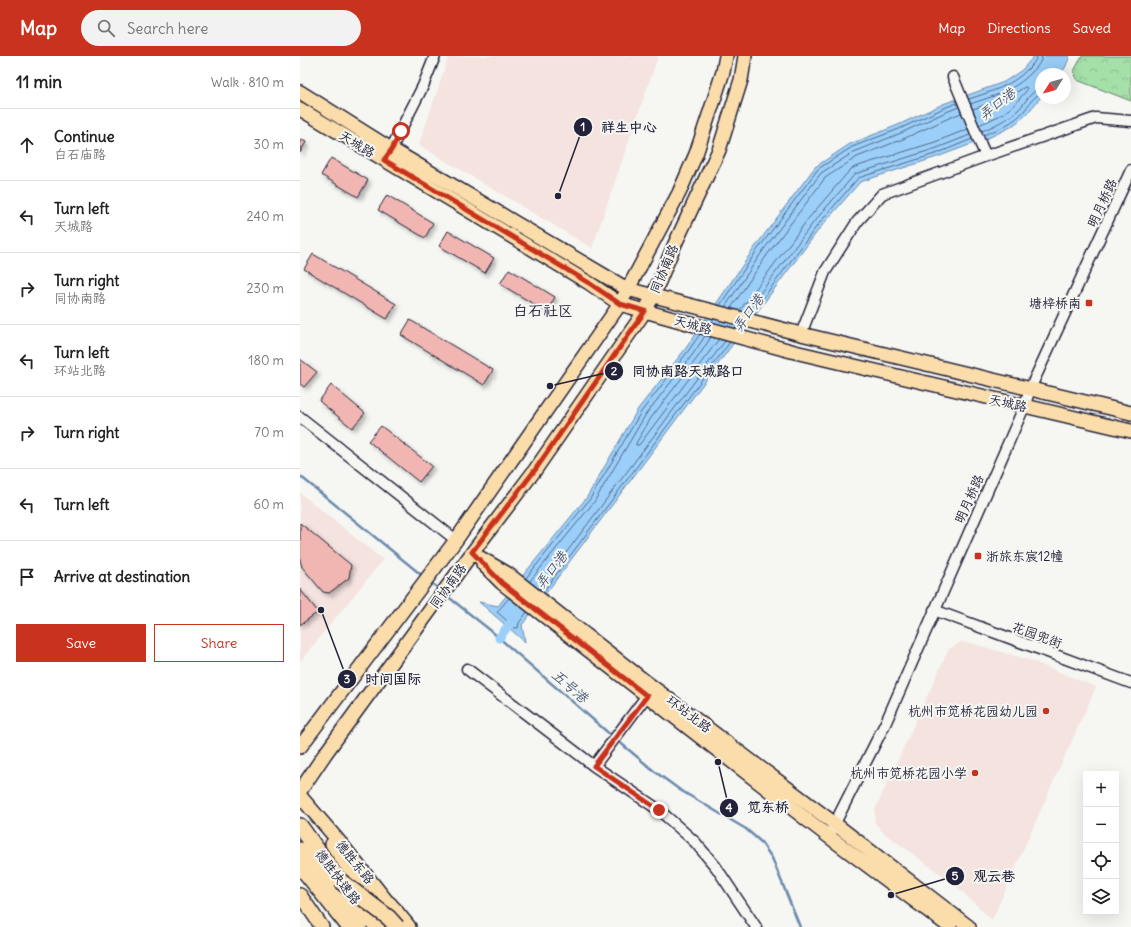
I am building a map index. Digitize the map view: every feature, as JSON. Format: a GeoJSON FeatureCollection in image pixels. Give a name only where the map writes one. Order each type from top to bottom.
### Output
{"type":"FeatureCollection","features":[{"type":"Feature","properties":{"kind":"highway","name":"德胜快速路"},"geometry":{"type":"LineString","coordinates":[[300,826],[359,927]]}},
{"type":"Feature","properties":{"kind":"highway","name":"德胜快速路"},"geometry":{"type":"LineString","coordinates":[[300,850],[377,927]]}},
{"type":"Feature","properties":{"kind":"highway"},"geometry":{"type":"LineString","coordinates":[[332,882],[348,927]]}},
{"type":"Feature","properties":{"kind":"highway"},"geometry":{"type":"LineString","coordinates":[[332,882],[389,918],[397,927]]}},
{"type":"Feature","properties":{"kind":"highway"},"geometry":{"type":"LineString","coordinates":[[389,904],[408,927]]}},
{"type":"Feature","properties":{"kind":"main road","name":"同协南路"},"geometry":{"type":"LineString","coordinates":[[300,746],[456,540],[620,304],[679,193],[696,154],[726,56]]}},
{"type":"Feature","properties":{"kind":"main road","name":"同协南路"},"geometry":{"type":"LineString","coordinates":[[300,791],[325,754],[472,552],[535,470],[645,311],[719,150],[741,80],[745,56]]}},
{"type":"Feature","properties":{"kind":"main road","name":"天城路"},"geometry":{"type":"LineString","coordinates":[[300,92],[392,149],[627,289],[760,324],[1131,413]]}},
{"type":"Feature","properties":{"kind":"main road","name":"天城路"},"geometry":{"type":"LineString","coordinates":[[300,109],[589,283],[620,304],[795,352],[1131,431]]}},
{"type":"Feature","properties":{"kind":"main road","name":"环站北路"},"geometry":{"type":"LineString","coordinates":[[472,552],[549,612],[647,696],[828,836],[950,927]]}},
{"type":"Feature","properties":{"kind":"main road","name":"环站北路"},"geometry":{"type":"LineString","coordinates":[[647,696],[835,824],[969,927]]}},
{"type":"Feature","properties":{"kind":"main road","name":"德胜东路"},"geometry":{"type":"LineString","coordinates":[[300,796],[342,845],[389,904],[405,918],[412,927]]}},
{"type":"Feature","properties":{"kind":"main road","name":"德胜东路"},"geometry":{"type":"LineString","coordinates":[[300,796],[388,927]]}},
{"type":"Feature","properties":{"kind":"main road"},"geometry":{"type":"LineString","coordinates":[[300,867],[348,927]]}},
{"type":"Feature","properties":{"kind":"main road"},"geometry":{"type":"LineString","coordinates":[[300,895],[322,927]]}},
{"type":"Feature","properties":{"kind":"street"},"geometry":{"type":"LineString","coordinates":[[384,160],[392,149],[423,86],[435,56]]}},
{"type":"Feature","properties":{"kind":"street"},"geometry":{"type":"LineString","coordinates":[[953,77],[980,145],[986,156]]}},
{"type":"Feature","properties":{"kind":"street"},"geometry":{"type":"LineString","coordinates":[[801,334],[824,272],[857,222],[882,194],[1096,118],[1131,121]]}},
{"type":"Feature","properties":{"kind":"street","name":"明月桥路"},"geometry":{"type":"LineString","coordinates":[[828,836],[886,722],[1024,407],[1030,389],[1131,170]]}},
{"type":"Feature","properties":{"kind":"street"},"geometry":{"type":"LineString","coordinates":[[300,417],[456,540]]}},
{"type":"Feature","properties":{"kind":"street","name":"花园兜街"},"geometry":{"type":"LineString","coordinates":[[934,610],[1131,683]]}},
{"type":"Feature","properties":{"kind":"street"},"geometry":{"type":"LineString","coordinates":[[467,669],[594,766],[659,810],[695,842],[716,867],[756,927]]}},
{"type":"Feature","properties":{"kind":"street"},"geometry":{"type":"LineString","coordinates":[[594,766],[647,696]]}},
{"type":"Feature","properties":{"kind":"shaded area"},"geometry":{"type":"Polygon","coordinates":[[[449,56],[658,56],[592,248],[419,145],[449,56]]]}},
{"type":"Feature","properties":{"kind":"shaded area"},"geometry":{"type":"Polygon","coordinates":[[[300,493],[383,560],[300,661],[300,493]]]}},
{"type":"Feature","properties":{"kind":"shaded area","name":"杭州市笕桥花园小学"},"geometry":{"type":"Polygon","coordinates":[[[961,642],[974,644],[1029,660],[1096,687],[992,920],[953,883],[884,833],[875,823],[875,810],[949,649],[961,642]]]}},
{"type":"Feature","properties":{"kind":"green space"},"geometry":{"type":"Polygon","coordinates":[[[1082,56],[1131,56],[1131,101],[1077,80],[1074,71],[1082,56]]]}},
{"type":"Feature","properties":{"kind":"water"},"geometry":{"type":"Polygon","coordinates":[[[1034,56],[1070,56],[1065,68],[1035,68],[1035,104],[1025,116],[1011,127],[990,137],[940,156],[860,182],[820,228],[522,625],[525,642],[479,602],[498,606],[587,497],[638,409],[686,348],[755,247],[815,167],[850,144],[898,125],[943,104],[1004,82],[1022,70],[1034,56]]]}},
{"type":"Feature","properties":{"kind":"building"},"geometry":{"type":"Polygon","coordinates":[[[300,139],[306,142],[300,153],[300,139]]]}},
{"type":"Feature","properties":{"kind":"building"},"geometry":{"type":"Polygon","coordinates":[[[331,158],[368,180],[358,197],[321,175],[331,158]]]}},
{"type":"Feature","properties":{"kind":"building"},"geometry":{"type":"Polygon","coordinates":[[[387,195],[433,223],[425,238],[378,210],[387,195]]]}},
{"type":"Feature","properties":{"kind":"building"},"geometry":{"type":"Polygon","coordinates":[[[448,231],[494,258],[485,273],[439,246],[448,231]]]}},
{"type":"Feature","properties":{"kind":"building"},"geometry":{"type":"Polygon","coordinates":[[[313,254],[396,304],[387,319],[304,269],[313,254]]]}},
{"type":"Feature","properties":{"kind":"building"},"geometry":{"type":"Polygon","coordinates":[[[509,269],[555,297],[547,312],[500,284],[509,269]]]}},
{"type":"Feature","properties":{"kind":"building"},"geometry":{"type":"Polygon","coordinates":[[[410,320],[493,370],[484,385],[401,335],[410,320]]]}},
{"type":"Feature","properties":{"kind":"building"},"geometry":{"type":"Polygon","coordinates":[[[300,359],[317,372],[304,387],[300,384],[300,359]]]}},
{"type":"Feature","properties":{"kind":"building"},"geometry":{"type":"Polygon","coordinates":[[[331,385],[365,413],[352,428],[319,401],[331,385]]]}},
{"type":"Feature","properties":{"kind":"building"},"geometry":{"type":"Polygon","coordinates":[[[381,426],[432,466],[419,482],[368,441],[381,426]]]}},
{"type":"Feature","properties":{"kind":"building"},"geometry":{"type":"Polygon","coordinates":[[[300,523],[351,565],[349,578],[329,593],[323,592],[302,567],[300,560],[300,523]]]}},
{"type":"Feature","properties":{"kind":"building"},"geometry":{"type":"Polygon","coordinates":[[[300,589],[318,612],[300,625],[300,589]]]}},
{"type":"Feature","properties":{"kind":"waterway","name":"五号港"},"geometry":{"type":"LineString","coordinates":[[300,476],[424,577]]}},
{"type":"Feature","properties":{"kind":"waterway","name":"五号港"},"geometry":{"type":"LineString","coordinates":[[429,581],[439,589]]}},
{"type":"Feature","properties":{"kind":"waterway","name":"五号港"},"geometry":{"type":"LineString","coordinates":[[446,595],[490,630],[613,737]]}},
{"type":"Feature","properties":{"kind":"waterway","name":"弄口港"},"geometry":{"type":"LineString","coordinates":[[499,638],[514,618]]}},
{"type":"Feature","properties":{"kind":"waterway","name":"五号港"},"geometry":{"type":"LineString","coordinates":[[617,740],[654,771],[680,790],[746,829],[761,842],[772,858],[800,927]]}},
{"type":"Feature","properties":{"kind":"place","name":"祥生中心"},"geometry":{"type":"Point","coordinates":[558,196]}},
{"type":"Feature","properties":{"kind":"place","name":"塘梓桥南"},"geometry":{"type":"Point","coordinates":[1089,303]}},
{"type":"Feature","properties":{"kind":"place","name":"同协南路天城路口"},"geometry":{"type":"Point","coordinates":[550,386]}},
{"type":"Feature","properties":{"kind":"place","name":"浙旅东宸12幢"},"geometry":{"type":"Point","coordinates":[978,556]}},
{"type":"Feature","properties":{"kind":"place","name":"时间国际"},"geometry":{"type":"Point","coordinates":[321,610]}},
{"type":"Feature","properties":{"kind":"place","name":"杭州市笕桥花园幼儿园"},"geometry":{"type":"Point","coordinates":[1046,711]}},
{"type":"Feature","properties":{"kind":"place","name":"笕东桥"},"geometry":{"type":"Point","coordinates":[718,762]}},
{"type":"Feature","properties":{"kind":"place","name":"杭州市笕桥花园小学"},"geometry":{"type":"Point","coordinates":[975,773]}},
{"type":"Feature","properties":{"kind":"place","name":"观云巷"},"geometry":{"type":"Point","coordinates":[891,895]}},
{"type":"Feature","properties":{"kind":"district","name":"白石社区"},"geometry":{"type":"Point","coordinates":[543,310]}},
{"type":"Feature","properties":{"kind":"route"},"geometry":{"type":"LineString","coordinates":[[401,131],[392,149],[384,160],[589,283],[620,304],[645,311],[535,470],[472,552],[502,583],[647,696],[594,766],[659,810]]}}]}
